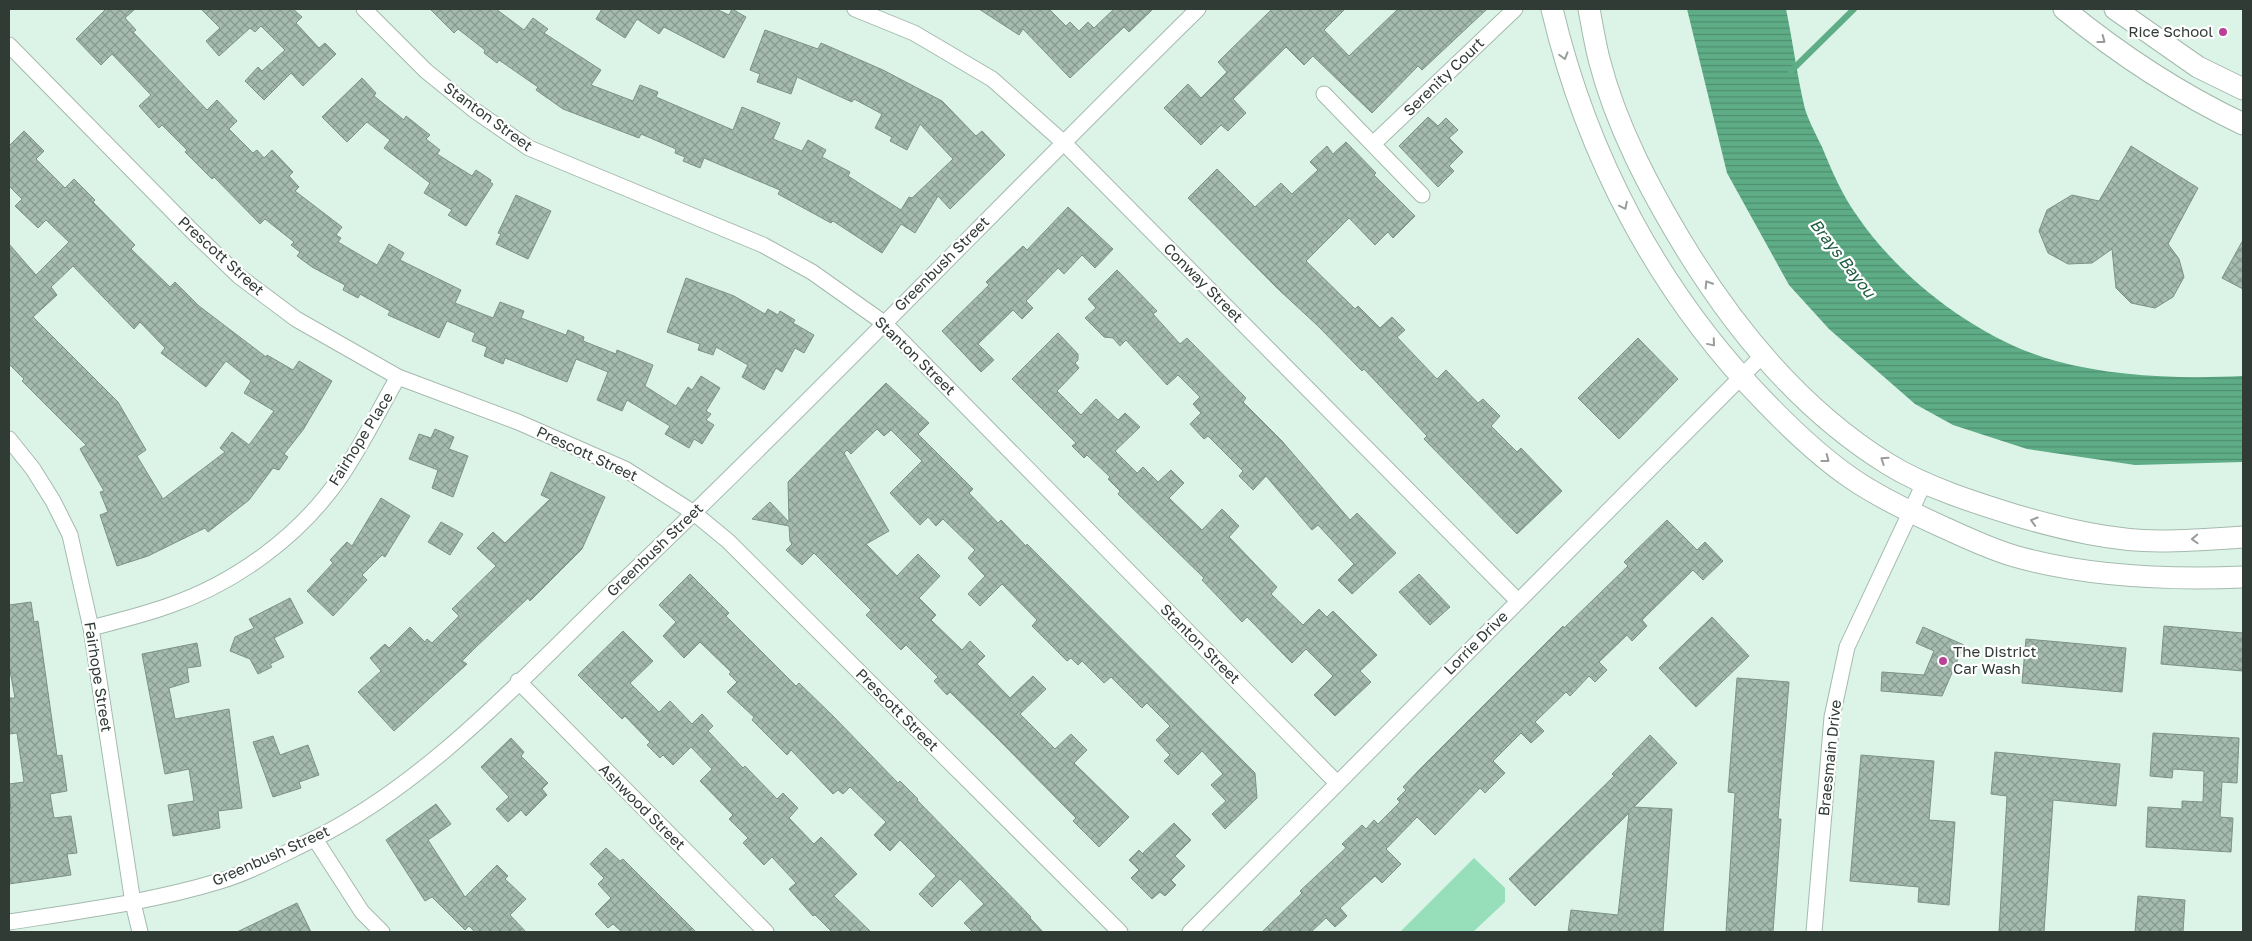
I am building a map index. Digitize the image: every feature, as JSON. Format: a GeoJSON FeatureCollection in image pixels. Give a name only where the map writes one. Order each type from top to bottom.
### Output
{"type":"FeatureCollection","features":[{"type":"Feature","properties":{"kind":"main road"},"geometry":{"type":"LineString","coordinates":[[1552,9],[1570,79],[1598,151],[1632,221],[1665,278],[1701,330],[1741,377],[1814,450],[1854,480],[1910,512],[2012,556],[2073,569],[2155,578],[2243,577]]}},
{"type":"Feature","properties":{"kind":"main road"},"geometry":{"type":"LineString","coordinates":[[1589,9],[1599,60],[1627,139],[1665,214],[1715,295],[1739,327],[1807,401],[1855,440],[1890,465],[1925,481],[1986,506],[2052,526],[2110,537],[2159,541],[2243,537]]}},
{"type":"Feature","properties":{"kind":"main road"},"geometry":{"type":"LineString","coordinates":[[2064,9],[2134,64],[2185,95],[2243,124]]}},
{"type":"Feature","properties":{"kind":"main road"},"geometry":{"type":"LineString","coordinates":[[2115,9],[2198,67],[2243,89]]}},
{"type":"Feature","properties":{"kind":"main road"},"geometry":{"type":"LineString","coordinates":[[2185,95],[2198,67]]}},
{"type":"Feature","properties":{"kind":"street","name":"Stanton Street"},"geometry":{"type":"LineString","coordinates":[[364,9],[426,71],[474,110],[529,148],[763,245],[812,272],[884,323],[1337,783]]}},
{"type":"Feature","properties":{"kind":"street","name":"Conway Street"},"geometry":{"type":"LineString","coordinates":[[855,9],[914,33],[992,78],[1063,142],[1518,601]]}},
{"type":"Feature","properties":{"kind":"street","name":"Greenbush Street"},"geometry":{"type":"LineString","coordinates":[[9,922],[133,903],[224,880],[315,839],[374,803],[435,759],[694,513],[1198,9]]}},
{"type":"Feature","properties":{"kind":"street","name":"Serenity Court"},"geometry":{"type":"LineString","coordinates":[[1373,144],[1515,9]]}},
{"type":"Feature","properties":{"kind":"street","name":"Prescott Street"},"geometry":{"type":"LineString","coordinates":[[9,45],[240,277],[296,319],[398,378],[518,422],[625,469],[694,513],[728,541],[1120,932]]}},
{"type":"Feature","properties":{"kind":"street"},"geometry":{"type":"LineString","coordinates":[[1324,94],[1422,195]]}},
{"type":"Feature","properties":{"kind":"street","name":"Lorrie Drive"},"geometry":{"type":"LineString","coordinates":[[1190,932],[1764,354]]}},
{"type":"Feature","properties":{"kind":"street","name":"Fairhope Place"},"geometry":{"type":"LineString","coordinates":[[91,628],[169,606],[224,581],[274,548],[313,510],[341,476],[398,378]]}},
{"type":"Feature","properties":{"kind":"street","name":"Fairhope Street"},"geometry":{"type":"LineString","coordinates":[[9,440],[33,469],[53,501],[70,535],[91,628],[133,903],[140,932]]}},
{"type":"Feature","properties":{"kind":"street","name":"Braesmain Drive"},"geometry":{"type":"LineString","coordinates":[[1814,932],[1832,717],[1847,647],[1925,481]]}},
{"type":"Feature","properties":{"kind":"street","name":"Ashwood Street"},"geometry":{"type":"LineString","coordinates":[[518,681],[766,932]]}},
{"type":"Feature","properties":{"kind":"street"},"geometry":{"type":"LineString","coordinates":[[315,839],[362,912],[382,932]]}},
{"type":"Feature","properties":{"kind":"shaded area"},"geometry":{"type":"Polygon","coordinates":[[[1474,858],[1505,888],[1505,902],[1473,932],[1400,932],[1474,858]]]}},
{"type":"Feature","properties":{"kind":"water","name":"Brays Bayou"},"geometry":{"type":"Polygon","coordinates":[[[1687,9],[1786,9],[1805,109],[1838,183],[1852,209],[1876,240],[1920,285],[1945,305],[1999,339],[2028,352],[2056,361],[2102,371],[2149,376],[2243,376],[2243,462],[2135,465],[2027,449],[1953,425],[1915,404],[1829,329],[1789,285],[1727,173],[1687,9]]]}},
{"type":"Feature","properties":{"kind":"building"},"geometry":{"type":"Polygon","coordinates":[[[106,9],[135,9],[125,18],[136,30],[133,32],[207,110],[217,100],[237,121],[229,129],[253,153],[257,150],[264,158],[272,150],[293,172],[289,176],[299,187],[295,191],[342,227],[336,235],[341,238],[338,242],[377,265],[389,244],[404,253],[400,260],[461,290],[455,303],[493,318],[500,302],[524,311],[521,318],[566,335],[568,330],[584,337],[583,341],[616,354],[617,350],[653,365],[645,386],[676,406],[688,387],[692,390],[701,376],[720,388],[706,411],[711,414],[706,420],[714,425],[702,444],[694,439],[689,448],[665,434],[670,426],[627,400],[622,411],[597,400],[608,372],[576,359],[567,382],[505,358],[503,364],[484,356],[487,347],[472,341],[475,333],[447,321],[439,338],[388,315],[390,311],[360,294],[358,298],[343,290],[345,285],[312,267],[297,256],[300,252],[291,245],[294,242],[265,219],[260,224],[214,177],[212,179],[185,152],[187,150],[162,125],[159,128],[139,106],[151,95],[112,54],[101,65],[76,39],[106,9]]]}},
{"type":"Feature","properties":{"kind":"building"},"geometry":{"type":"Polygon","coordinates":[[[201,9],[293,9],[302,17],[296,23],[319,48],[325,43],[336,54],[303,86],[291,73],[264,100],[245,81],[258,67],[262,71],[285,50],[261,26],[255,32],[250,28],[219,56],[206,41],[220,28],[201,9]]]}},
{"type":"Feature","properties":{"kind":"building"},"geometry":{"type":"Polygon","coordinates":[[[430,9],[496,9],[524,30],[533,18],[548,29],[544,33],[601,70],[591,85],[633,101],[640,85],[658,92],[656,97],[733,130],[742,107],[780,123],[773,139],[802,151],[808,140],[826,150],[822,157],[850,172],[848,176],[901,210],[909,197],[912,198],[953,159],[920,124],[907,150],[890,141],[892,137],[875,128],[882,114],[854,99],[852,102],[797,77],[791,94],[757,82],[760,74],[750,70],[765,30],[818,49],[821,43],[883,70],[942,101],[976,136],[982,131],[1005,155],[950,209],[938,196],[915,233],[901,224],[882,253],[833,221],[831,223],[778,194],[780,190],[704,158],[700,168],[683,161],[685,157],[675,153],[676,149],[641,134],[639,138],[563,109],[536,90],[538,87],[499,60],[497,63],[484,53],[485,50],[458,29],[454,33],[430,9]]]}},
{"type":"Feature","properties":{"kind":"building"},"geometry":{"type":"Polygon","coordinates":[[[602,9],[716,9],[729,15],[732,9],[746,17],[724,58],[664,27],[659,34],[637,19],[625,38],[596,19],[602,9]]]}},
{"type":"Feature","properties":{"kind":"building"},"geometry":{"type":"Polygon","coordinates":[[[979,9],[1049,9],[1066,26],[1070,22],[1079,31],[1088,22],[1094,28],[1114,9],[1153,9],[1129,32],[1124,27],[1070,78],[1023,29],[1019,35],[979,9]]]}},
{"type":"Feature","properties":{"kind":"building"},"geometry":{"type":"Polygon","coordinates":[[[1272,9],[1345,9],[1324,30],[1349,56],[1398,9],[1487,9],[1422,70],[1418,66],[1372,113],[1313,56],[1304,65],[1286,47],[1233,99],[1246,113],[1228,131],[1221,125],[1201,145],[1164,108],[1188,84],[1201,98],[1227,72],[1218,62],[1272,9]]]}},
{"type":"Feature","properties":{"kind":"building"},"geometry":{"type":"Polygon","coordinates":[[[362,78],[376,93],[374,96],[404,120],[406,116],[430,135],[426,139],[440,150],[437,154],[472,176],[476,170],[491,180],[490,182],[493,184],[466,226],[448,215],[452,210],[424,193],[430,183],[384,148],[390,140],[367,122],[347,142],[322,117],[362,78]]]}},
{"type":"Feature","properties":{"kind":"building"},"geometry":{"type":"Polygon","coordinates":[[[1428,117],[1438,126],[1446,118],[1458,130],[1449,138],[1463,152],[1449,166],[1454,171],[1438,187],[1399,146],[1428,117]]]}},
{"type":"Feature","properties":{"kind":"building"},"geometry":{"type":"Polygon","coordinates":[[[24,131],[44,151],[36,159],[65,188],[74,179],[95,200],[93,202],[135,245],[131,249],[170,287],[175,282],[199,306],[266,357],[267,355],[293,370],[299,361],[332,381],[303,430],[284,454],[288,457],[279,470],[273,468],[249,500],[208,532],[205,528],[148,556],[117,566],[100,515],[108,512],[100,492],[104,491],[80,449],[86,445],[22,381],[24,379],[9,364],[9,244],[36,275],[69,242],[46,220],[38,228],[15,206],[22,199],[9,186],[9,146],[24,131]],[[73,266],[51,287],[57,295],[33,317],[118,402],[146,450],[137,456],[163,499],[225,452],[220,448],[232,432],[249,445],[274,411],[244,393],[251,381],[226,361],[206,387],[161,353],[165,348],[140,322],[134,329],[73,266]]]}},
{"type":"Feature","properties":{"kind":"building"},"geometry":{"type":"Polygon","coordinates":[[[1346,142],[1376,173],[1374,175],[1415,216],[1393,238],[1388,232],[1375,245],[1349,218],[1306,261],[1355,309],[1358,306],[1380,328],[1392,317],[1405,330],[1397,337],[1437,379],[1446,370],[1478,403],[1483,399],[1500,416],[1491,426],[1517,452],[1521,448],[1562,491],[1517,534],[1424,439],[1427,436],[1364,369],[1362,371],[1188,198],[1217,169],[1255,207],[1281,183],[1292,194],[1318,170],[1310,162],[1327,146],[1333,154],[1346,142]]]}},
{"type":"Feature","properties":{"kind":"building"},"geometry":{"type":"Polygon","coordinates":[[[2131,146],[2198,188],[2168,244],[2179,259],[2184,277],[2173,297],[2155,308],[2131,303],[2116,288],[2112,249],[2092,263],[2068,264],[2048,253],[2039,231],[2047,210],[2072,195],[2099,201],[2131,146]]]}},
{"type":"Feature","properties":{"kind":"building"},"geometry":{"type":"Polygon","coordinates":[[[516,195],[551,211],[528,259],[496,244],[501,234],[498,233],[516,195]]]}},
{"type":"Feature","properties":{"kind":"building"},"geometry":{"type":"Polygon","coordinates":[[[1068,207],[1113,249],[1095,268],[1082,255],[1064,274],[1058,268],[1026,301],[1033,308],[1022,319],[1013,310],[978,344],[994,360],[981,372],[942,331],[989,285],[986,282],[1023,246],[1027,250],[1068,207]]]}},
{"type":"Feature","properties":{"kind":"building"},"geometry":{"type":"Polygon","coordinates":[[[2243,240],[2243,289],[2222,278],[2243,240]]]}},
{"type":"Feature","properties":{"kind":"building"},"geometry":{"type":"Polygon","coordinates":[[[1117,270],[1157,311],[1153,314],[1180,344],[1187,338],[1246,398],[1243,402],[1282,441],[1350,520],[1357,513],[1396,553],[1352,594],[1338,580],[1354,564],[1318,525],[1312,530],[1266,476],[1253,490],[1239,476],[1243,471],[1208,436],[1204,439],[1190,424],[1201,413],[1193,404],[1200,397],[1178,375],[1167,385],[1126,340],[1120,346],[1113,338],[1104,337],[1085,318],[1096,308],[1088,299],[1117,270]]]}},
{"type":"Feature","properties":{"kind":"building"},"geometry":{"type":"Polygon","coordinates":[[[686,278],[734,296],[765,314],[768,309],[778,315],[780,311],[795,320],[793,323],[814,335],[804,353],[795,348],[782,372],[776,368],[764,390],[742,377],[748,365],[716,347],[713,355],[698,350],[700,344],[667,332],[686,278]]]}},
{"type":"Feature","properties":{"kind":"building"},"geometry":{"type":"Polygon","coordinates":[[[1058,333],[1078,354],[1078,360],[1075,363],[1079,368],[1057,391],[1081,415],[1096,399],[1118,420],[1125,413],[1140,427],[1115,451],[1137,473],[1143,467],[1158,482],[1171,470],[1184,483],[1169,498],[1202,530],[1222,509],[1239,526],[1229,537],[1277,587],[1271,594],[1303,625],[1319,609],[1327,617],[1333,611],[1377,655],[1360,671],[1371,682],[1335,716],[1314,695],[1333,676],[1306,649],[1292,663],[1247,617],[1242,622],[1202,580],[1204,578],[1118,494],[1120,491],[1108,479],[1110,477],[1087,455],[1084,458],[1072,446],[1076,443],[1012,379],[1058,333]]]}},
{"type":"Feature","properties":{"kind":"building"},"geometry":{"type":"Polygon","coordinates":[[[1638,338],[1678,379],[1619,439],[1578,398],[1638,338]]]}},
{"type":"Feature","properties":{"kind":"building"},"geometry":{"type":"Polygon","coordinates":[[[886,383],[929,423],[918,434],[973,489],[969,493],[998,523],[1001,520],[1026,546],[1027,544],[1255,773],[1257,798],[1225,829],[1212,814],[1226,801],[1211,785],[1223,774],[1202,751],[1178,775],[1164,761],[1170,755],[1156,740],[1170,726],[1147,703],[1142,708],[1111,677],[1104,683],[1082,661],[1078,665],[1071,658],[1067,661],[1032,626],[1037,620],[1002,584],[980,606],[968,594],[985,576],[968,558],[975,550],[943,519],[936,526],[928,517],[920,525],[890,493],[922,461],[891,430],[884,436],[877,429],[851,454],[847,450],[844,453],[889,531],[866,544],[897,576],[918,554],[940,576],[919,598],[936,615],[931,620],[962,650],[970,641],[985,656],[977,664],[1010,698],[1033,676],[1046,689],[1020,714],[1055,749],[1071,734],[1087,750],[1074,763],[1129,817],[1099,847],[1073,821],[1076,818],[997,738],[950,692],[947,695],[934,681],[938,677],[906,645],[901,650],[866,615],[871,610],[814,553],[802,565],[786,550],[792,544],[789,526],[752,519],[770,502],[789,522],[788,482],[886,383]]]}},
{"type":"Feature","properties":{"kind":"building"},"geometry":{"type":"Polygon","coordinates":[[[435,429],[454,437],[449,449],[468,456],[453,497],[432,488],[438,470],[409,459],[419,434],[431,438],[435,429]]]}},
{"type":"Feature","properties":{"kind":"building"},"geometry":{"type":"Polygon","coordinates":[[[551,472],[605,497],[582,549],[530,601],[528,598],[476,647],[462,661],[467,664],[394,731],[358,692],[381,671],[370,658],[385,644],[389,648],[410,627],[425,642],[427,639],[432,643],[459,616],[452,609],[496,566],[477,548],[493,532],[505,543],[550,499],[541,495],[551,472]]]}},
{"type":"Feature","properties":{"kind":"building"},"geometry":{"type":"Polygon","coordinates":[[[381,498],[410,516],[385,557],[382,555],[362,575],[367,580],[333,616],[307,591],[333,563],[330,560],[347,542],[352,546],[381,498]]]}},
{"type":"Feature","properties":{"kind":"building"},"geometry":{"type":"Polygon","coordinates":[[[1667,520],[1697,550],[1705,542],[1723,561],[1703,580],[1693,570],[1642,620],[1647,626],[1632,641],[1627,635],[1599,662],[1607,670],[1595,682],[1589,676],[1570,696],[1566,692],[1535,722],[1544,731],[1531,743],[1521,733],[1493,761],[1505,773],[1485,793],[1480,788],[1435,835],[1417,817],[1386,849],[1401,864],[1382,883],[1375,876],[1340,908],[1347,916],[1335,927],[1326,918],[1311,932],[1262,932],[1302,893],[1300,891],[1346,848],[1342,844],[1362,825],[1366,829],[1374,820],[1378,824],[1400,802],[1397,799],[1406,790],[1403,787],[1420,769],[1563,626],[1564,628],[1628,566],[1624,562],[1667,520]]]}},
{"type":"Feature","properties":{"kind":"building"},"geometry":{"type":"Polygon","coordinates":[[[441,522],[463,534],[450,555],[428,542],[441,522]]]}},
{"type":"Feature","properties":{"kind":"building"},"geometry":{"type":"Polygon","coordinates":[[[690,574],[729,613],[726,616],[796,686],[799,683],[898,783],[900,781],[918,799],[1031,917],[1043,932],[973,932],[964,923],[984,904],[960,879],[932,907],[919,894],[936,876],[900,840],[890,851],[874,835],[886,822],[850,787],[843,794],[838,790],[833,794],[791,750],[787,755],[752,720],[754,717],[727,692],[737,682],[729,674],[731,672],[700,642],[684,658],[663,636],[676,622],[659,605],[690,574]]]}},
{"type":"Feature","properties":{"kind":"building"},"geometry":{"type":"Polygon","coordinates":[[[1419,574],[1450,607],[1430,625],[1399,592],[1419,574]]]}},
{"type":"Feature","properties":{"kind":"building"},"geometry":{"type":"Polygon","coordinates":[[[290,598],[303,623],[274,638],[284,657],[270,664],[272,667],[258,674],[250,659],[230,651],[235,637],[254,628],[249,619],[290,598]]]}},
{"type":"Feature","properties":{"kind":"building"},"geometry":{"type":"Polygon","coordinates":[[[31,602],[34,622],[38,621],[57,756],[62,755],[67,791],[50,794],[54,818],[71,816],[77,853],[67,854],[71,875],[9,884],[9,814],[11,814],[9,784],[24,782],[17,733],[9,734],[9,698],[15,698],[9,665],[9,605],[31,602]]]}},
{"type":"Feature","properties":{"kind":"building"},"geometry":{"type":"Polygon","coordinates":[[[1712,617],[1749,656],[1696,707],[1659,668],[1712,617]]]}},
{"type":"Feature","properties":{"kind":"building"},"geometry":{"type":"Polygon","coordinates":[[[2164,626],[2243,633],[2243,671],[2161,664],[2164,626]]]}},
{"type":"Feature","properties":{"kind":"building","name":"The District Car Wash"},"geometry":{"type":"Polygon","coordinates":[[[1923,627],[1964,645],[1942,696],[1881,691],[1882,672],[1924,675],[1934,651],[1916,643],[1923,627]]]}},
{"type":"Feature","properties":{"kind":"building"},"geometry":{"type":"Polygon","coordinates":[[[623,631],[653,661],[630,683],[659,712],[670,701],[692,724],[702,714],[713,726],[708,731],[743,768],[745,766],[777,799],[783,793],[798,808],[789,818],[814,844],[821,837],[857,874],[834,896],[871,932],[832,932],[815,915],[813,916],[789,889],[796,883],[772,857],[764,865],[743,843],[748,838],[729,819],[733,815],[700,781],[712,769],[691,747],[673,765],[663,755],[660,758],[647,745],[650,742],[625,716],[622,719],[578,675],[623,631]]]}},
{"type":"Feature","properties":{"kind":"building"},"geometry":{"type":"Polygon","coordinates":[[[2026,639],[2126,648],[2122,692],[2022,683],[2026,639]]]}},
{"type":"Feature","properties":{"kind":"building"},"geometry":{"type":"Polygon","coordinates":[[[197,643],[201,666],[187,668],[189,682],[169,688],[175,719],[229,709],[242,808],[218,811],[220,828],[173,836],[168,805],[194,801],[189,769],[165,774],[142,654],[197,643]]]}},
{"type":"Feature","properties":{"kind":"building"},"geometry":{"type":"Polygon","coordinates":[[[1737,678],[1789,682],[1778,819],[1781,819],[1773,932],[1726,932],[1735,793],[1728,792],[1737,678]]]}},
{"type":"Feature","properties":{"kind":"building"},"geometry":{"type":"Polygon","coordinates":[[[2153,733],[2239,738],[2237,783],[2222,782],[2220,817],[2233,818],[2231,852],[2146,847],[2148,807],[2182,809],[2182,801],[2203,802],[2204,771],[2173,769],[2172,778],[2150,776],[2153,733]]]}},
{"type":"Feature","properties":{"kind":"building"},"geometry":{"type":"Polygon","coordinates":[[[1650,735],[1677,763],[1634,807],[1672,809],[1663,932],[1568,932],[1571,910],[1618,915],[1629,813],[1535,906],[1509,879],[1614,776],[1612,774],[1650,735]]]}},
{"type":"Feature","properties":{"kind":"building"},"geometry":{"type":"Polygon","coordinates":[[[273,736],[280,755],[308,745],[319,775],[299,782],[301,788],[273,797],[253,742],[273,736]]]}},
{"type":"Feature","properties":{"kind":"building"},"geometry":{"type":"Polygon","coordinates":[[[511,738],[524,752],[521,756],[548,783],[542,789],[547,795],[526,816],[521,810],[508,822],[496,809],[509,797],[481,767],[511,738]]]}},
{"type":"Feature","properties":{"kind":"building"},"geometry":{"type":"Polygon","coordinates":[[[1995,752],[2120,764],[2116,806],[2053,800],[2044,932],[1999,932],[2007,796],[1991,794],[1995,752]]]}},
{"type":"Feature","properties":{"kind":"building"},"geometry":{"type":"Polygon","coordinates":[[[1861,755],[1934,761],[1929,820],[1955,822],[1949,905],[1918,902],[1919,887],[1850,881],[1861,755]]]}},
{"type":"Feature","properties":{"kind":"building"},"geometry":{"type":"Polygon","coordinates":[[[436,804],[451,824],[428,840],[465,897],[497,865],[508,876],[505,879],[526,899],[510,915],[526,932],[475,932],[469,926],[465,930],[432,897],[425,901],[386,840],[436,804]]]}},
{"type":"Feature","properties":{"kind":"building"},"geometry":{"type":"Polygon","coordinates":[[[1174,823],[1191,840],[1175,856],[1185,866],[1171,880],[1176,885],[1165,896],[1160,892],[1152,899],[1131,878],[1139,870],[1129,860],[1139,850],[1149,860],[1143,853],[1174,823]]]}},
{"type":"Feature","properties":{"kind":"building"},"geometry":{"type":"Polygon","coordinates":[[[606,848],[620,861],[623,859],[696,932],[622,932],[613,924],[608,928],[595,914],[611,898],[598,884],[604,878],[590,864],[606,848]]]}},
{"type":"Feature","properties":{"kind":"building"},"geometry":{"type":"Polygon","coordinates":[[[2138,896],[2185,900],[2183,932],[2135,932],[2138,896]]]}},
{"type":"Feature","properties":{"kind":"building"},"geometry":{"type":"Polygon","coordinates":[[[297,903],[311,932],[237,932],[297,903]]]}},
{"type":"Feature","properties":{"kind":"waterway"},"geometry":{"type":"LineString","coordinates":[[1791,71],[1854,9]]}},
{"type":"Feature","properties":{"kind":"place","name":"Rice School"},"geometry":{"type":"Point","coordinates":[2223,32]}},
{"type":"Feature","properties":{"kind":"place","name":"The District Car Wash"},"geometry":{"type":"Point","coordinates":[1943,661]}}]}
